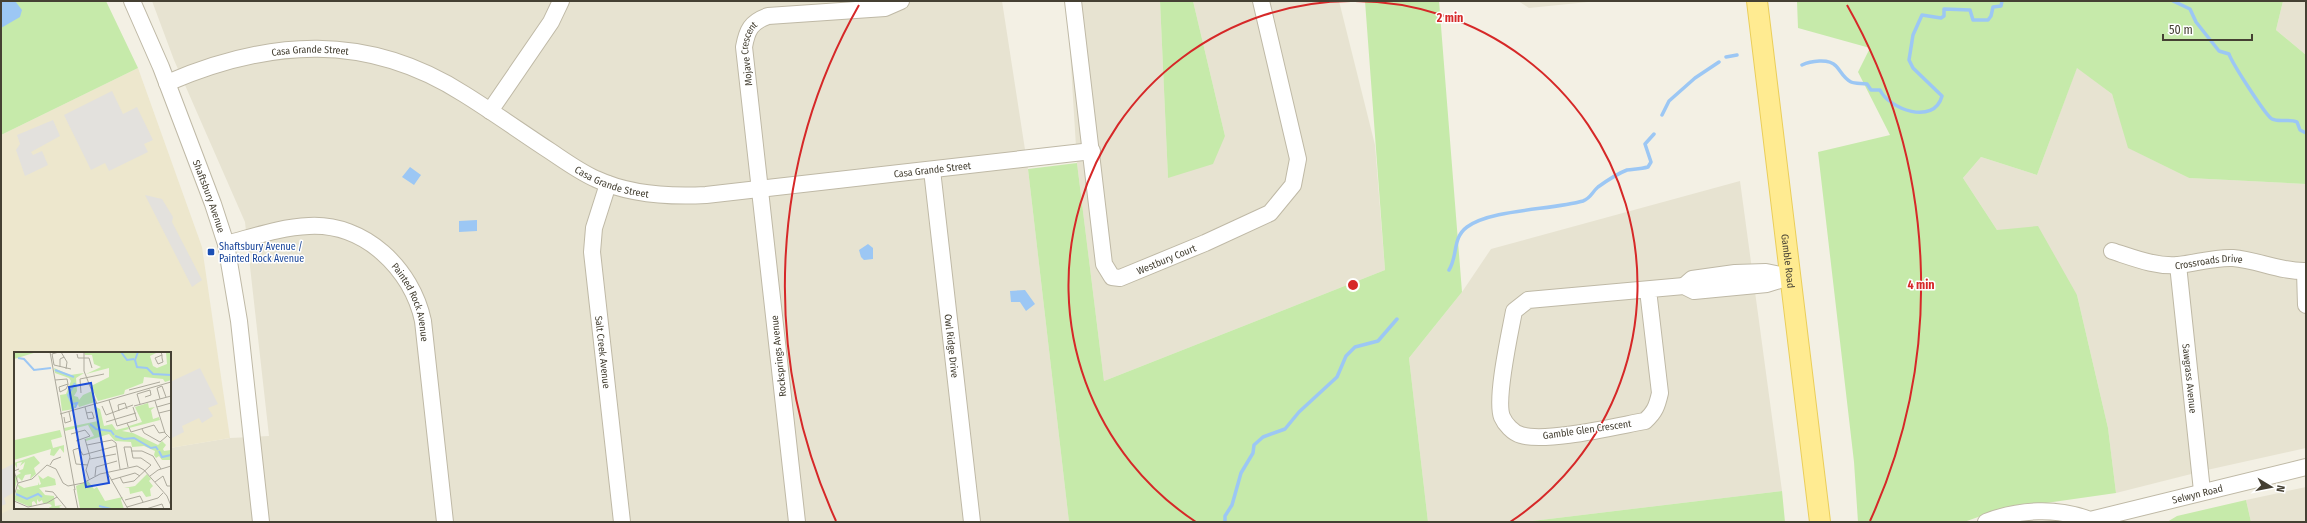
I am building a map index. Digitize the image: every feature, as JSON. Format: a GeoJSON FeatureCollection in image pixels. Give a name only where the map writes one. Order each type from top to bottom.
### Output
{"type":"FeatureCollection","features":[{"type":"Feature","properties":{"kind":"main road","name":"Gamble Road"},"geometry":{"type":"LineString","coordinates":[[1757,1],[1789,277],[1820,522]]}},
{"type":"Feature","properties":{"kind":"street","name":"Shaftsbury Avenue"},"geometry":{"type":"LineString","coordinates":[[132,1],[167,83],[213,204],[226,244],[239,320],[261,522]]}},
{"type":"Feature","properties":{"kind":"street"},"geometry":{"type":"LineString","coordinates":[[490,111],[551,22],[561,1]]}},
{"type":"Feature","properties":{"kind":"street","name":"Mojave Crescent"},"geometry":{"type":"LineString","coordinates":[[759,189],[744,47],[747,31],[752,23],[768,16],[885,8],[901,1]]}},
{"type":"Feature","properties":{"kind":"street","name":"Westbury Court"},"geometry":{"type":"LineString","coordinates":[[1074,1],[1104,264],[1112,277],[1128,276],[1270,213],[1293,185],[1298,159],[1261,1]]}},
{"type":"Feature","properties":{"kind":"street","name":"Casa Grande Street"},"geometry":{"type":"LineString","coordinates":[[167,83],[210,66],[257,53],[291,49],[330,50],[368,55],[399,62],[429,74],[490,111],[572,166],[608,184],[649,194],[676,196],[759,189],[932,170],[1092,150]]}},
{"type":"Feature","properties":{"kind":"street","name":"Owl Ridge Drive"},"geometry":{"type":"LineString","coordinates":[[932,170],[972,522]]}},
{"type":"Feature","properties":{"kind":"street","name":"Salt Creek Avenue"},"geometry":{"type":"LineString","coordinates":[[608,184],[594,228],[592,252],[622,522]]}},
{"type":"Feature","properties":{"kind":"street","name":"Rocksprings Avenue"},"geometry":{"type":"LineString","coordinates":[[759,189],[796,522]]}},
{"type":"Feature","properties":{"kind":"street","name":"Painted Rock Avenue"},"geometry":{"type":"LineString","coordinates":[[226,244],[287,229],[309,226],[333,228],[363,239],[377,248],[391,260],[404,276],[419,304],[423,321],[445,522]]}},
{"type":"Feature","properties":{"kind":"street","name":"Crossroads Drive"},"geometry":{"type":"LineString","coordinates":[[2112,251],[2157,265],[2178,265],[2218,258],[2234,258],[2294,271],[2306,271]]}},
{"type":"Feature","properties":{"kind":"street","name":"Sawgrass Avenue"},"geometry":{"type":"LineString","coordinates":[[2178,265],[2202,491]]}},
{"type":"Feature","properties":{"kind":"street"},"geometry":{"type":"LineString","coordinates":[[2306,271],[2306,305]]}},
{"type":"Feature","properties":{"kind":"street","name":"Gamble Glen Crescent"},"geometry":{"type":"LineString","coordinates":[[1648,290],[1660,393],[1657,409],[1652,415],[1645,421],[1578,433],[1528,436],[1513,431],[1501,416],[1500,398],[1514,311],[1528,300],[1684,286],[1692,279],[1735,273],[1766,272],[1789,277]]}},
{"type":"Feature","properties":{"kind":"street","name":"Selwyn Road"},"geometry":{"type":"LineString","coordinates":[[1986,522],[2010,516],[2051,510],[2077,514],[2089,521],[2202,491],[2306,467]]}},
{"type":"Feature","properties":{"kind":"shaded area"},"geometry":{"type":"Polygon","coordinates":[[[152,1],[1002,1],[1028,169],[1069,522],[1,522],[1,512],[14,506],[14,509],[171,509],[171,448],[230,438],[269,436],[245,222],[174,60],[152,1]]]}},
{"type":"Feature","properties":{"kind":"shaded area"},"geometry":{"type":"Polygon","coordinates":[[[1067,1],[1160,1],[1168,178],[1225,136],[1193,1],[1339,1],[1375,145],[1385,270],[1104,381],[1077,163],[1067,1]]]}},
{"type":"Feature","properties":{"kind":"shaded area"},"geometry":{"type":"Polygon","coordinates":[[[1518,1],[1598,1],[1529,8],[1518,1]]]}},
{"type":"Feature","properties":{"kind":"shaded area"},"geometry":{"type":"Polygon","coordinates":[[[2283,1],[2306,1],[2306,55],[2276,30],[2283,1]]]}},
{"type":"Feature","properties":{"kind":"shaded area"},"geometry":{"type":"Polygon","coordinates":[[[2077,67],[2112,94],[2129,148],[2189,178],[2306,184],[2306,448],[2207,470],[2116,493],[2108,428],[2077,295],[1997,230],[1963,178],[1981,157],[2037,175],[2077,67]]]}},
{"type":"Feature","properties":{"kind":"shaded area"},"geometry":{"type":"Polygon","coordinates":[[[138,68],[202,247],[230,438],[171,448],[171,352],[14,352],[14,508],[1,514],[1,135],[138,68]]]}},
{"type":"Feature","properties":{"kind":"shaded area"},"geometry":{"type":"Polygon","coordinates":[[[112,91],[123,114],[137,107],[153,140],[144,144],[148,152],[109,171],[105,163],[91,170],[64,115],[112,91]]]}},
{"type":"Feature","properties":{"kind":"shaded area"},"geometry":{"type":"Polygon","coordinates":[[[53,120],[60,136],[31,152],[33,155],[42,151],[48,165],[25,176],[16,150],[20,144],[17,135],[53,120]]]}},
{"type":"Feature","properties":{"kind":"shaded area"},"geometry":{"type":"Polygon","coordinates":[[[1740,181],[1782,491],[1523,522],[1428,522],[1409,358],[1462,292],[1491,249],[1740,181]]]}},
{"type":"Feature","properties":{"kind":"shaded area"},"geometry":{"type":"Polygon","coordinates":[[[145,195],[162,199],[173,217],[172,222],[202,280],[192,287],[145,195]]]}},
{"type":"Feature","properties":{"kind":"shaded area"},"geometry":{"type":"Polygon","coordinates":[[[200,368],[218,404],[208,408],[213,416],[202,423],[199,418],[182,426],[184,432],[172,438],[171,436],[171,382],[200,368]]]}},
{"type":"Feature","properties":{"kind":"shaded area"},"geometry":{"type":"Polygon","coordinates":[[[14,464],[14,493],[4,498],[6,504],[1,506],[1,470],[14,464]]]}},
{"type":"Feature","properties":{"kind":"shaded area"},"geometry":{"type":"Polygon","coordinates":[[[2306,487],[2306,522],[2251,522],[2246,500],[2306,487]]]}},
{"type":"Feature","properties":{"kind":"green space"},"geometry":{"type":"Polygon","coordinates":[[[1,1],[106,1],[138,68],[1,135],[1,1]]]}},
{"type":"Feature","properties":{"kind":"green space"},"geometry":{"type":"Polygon","coordinates":[[[1160,1],[1193,1],[1225,136],[1213,164],[1168,178],[1160,1]]]}},
{"type":"Feature","properties":{"kind":"green space"},"geometry":{"type":"Polygon","coordinates":[[[1365,1],[1439,1],[1462,292],[1409,358],[1428,522],[1069,522],[1028,169],[1077,163],[1104,381],[1385,270],[1365,1]]]}},
{"type":"Feature","properties":{"kind":"green space"},"geometry":{"type":"Polygon","coordinates":[[[1797,1],[2283,1],[2276,30],[2306,55],[2306,184],[2189,178],[2128,148],[2112,94],[2077,68],[2037,175],[1981,157],[1963,178],[1997,230],[2038,226],[2077,295],[2108,428],[2116,493],[1998,510],[1964,522],[1858,522],[1854,462],[1818,152],[1890,135],[1858,72],[1870,48],[1798,28],[1797,1]]]}},
{"type":"Feature","properties":{"kind":"green space"},"geometry":{"type":"Polygon","coordinates":[[[1782,491],[1785,522],[1523,522],[1782,491]]]}},
{"type":"Feature","properties":{"kind":"green space"},"geometry":{"type":"Polygon","coordinates":[[[2246,500],[2251,522],[2167,522],[2177,516],[2246,500]]]}},
{"type":"Feature","properties":{"kind":"water"},"geometry":{"type":"Polygon","coordinates":[[[1,1],[15,1],[22,10],[20,17],[1,28],[1,1]]]}},
{"type":"Feature","properties":{"kind":"water"},"geometry":{"type":"Polygon","coordinates":[[[410,167],[421,175],[414,185],[402,177],[410,167]]]}},
{"type":"Feature","properties":{"kind":"water"},"geometry":{"type":"Polygon","coordinates":[[[477,220],[477,231],[459,232],[459,221],[477,220]]]}},
{"type":"Feature","properties":{"kind":"water"},"geometry":{"type":"Polygon","coordinates":[[[868,244],[873,248],[873,259],[864,260],[861,257],[859,250],[868,244]]]}},
{"type":"Feature","properties":{"kind":"water"},"geometry":{"type":"Polygon","coordinates":[[[1025,290],[1035,304],[1026,311],[1020,302],[1011,302],[1010,291],[1025,290]]]}},
{"type":"Feature","properties":{"kind":"waterway"},"geometry":{"type":"LineString","coordinates":[[1802,65],[1814,61],[1833,63],[1851,82],[1867,84],[1871,90],[1880,90],[1885,97],[1901,108],[1921,112],[1930,110],[1937,105],[1942,96],[1913,68],[1909,60],[1913,35],[1922,15],[1941,18],[1944,16],[1944,9],[1970,10],[1973,20],[1988,20],[1991,16],[1993,7],[2001,6],[2002,1]]}},
{"type":"Feature","properties":{"kind":"waterway"},"geometry":{"type":"LineString","coordinates":[[2173,1],[2190,9],[2196,22],[2219,51],[2229,54],[2249,89],[2272,119],[2278,121],[2291,120],[2297,122],[2300,130],[2306,133]]}},
{"type":"Feature","properties":{"kind":"waterway"},"geometry":{"type":"LineString","coordinates":[[1726,57],[1737,55]]}},
{"type":"Feature","properties":{"kind":"waterway"},"geometry":{"type":"LineString","coordinates":[[1662,115],[1669,101],[1695,78],[1719,62]]}},
{"type":"Feature","properties":{"kind":"waterway"},"geometry":{"type":"LineString","coordinates":[[1449,270],[1454,259],[1459,236],[1467,227],[1478,221],[1506,213],[1570,204],[1586,200],[1598,187],[1620,173],[1627,170],[1648,167],[1651,162],[1645,144],[1654,134]]}},
{"type":"Feature","properties":{"kind":"waterway"},"geometry":{"type":"LineString","coordinates":[[1225,522],[1225,516],[1232,505],[1241,473],[1253,453],[1254,445],[1263,437],[1285,429],[1299,412],[1337,377],[1346,356],[1355,347],[1378,341],[1397,319]]}},
{"type":"Feature","properties":{"kind":"place","name":"Shaftsbury Avenue / Painted Rock Avenue"},"geometry":{"type":"Point","coordinates":[211,252]}}]}
